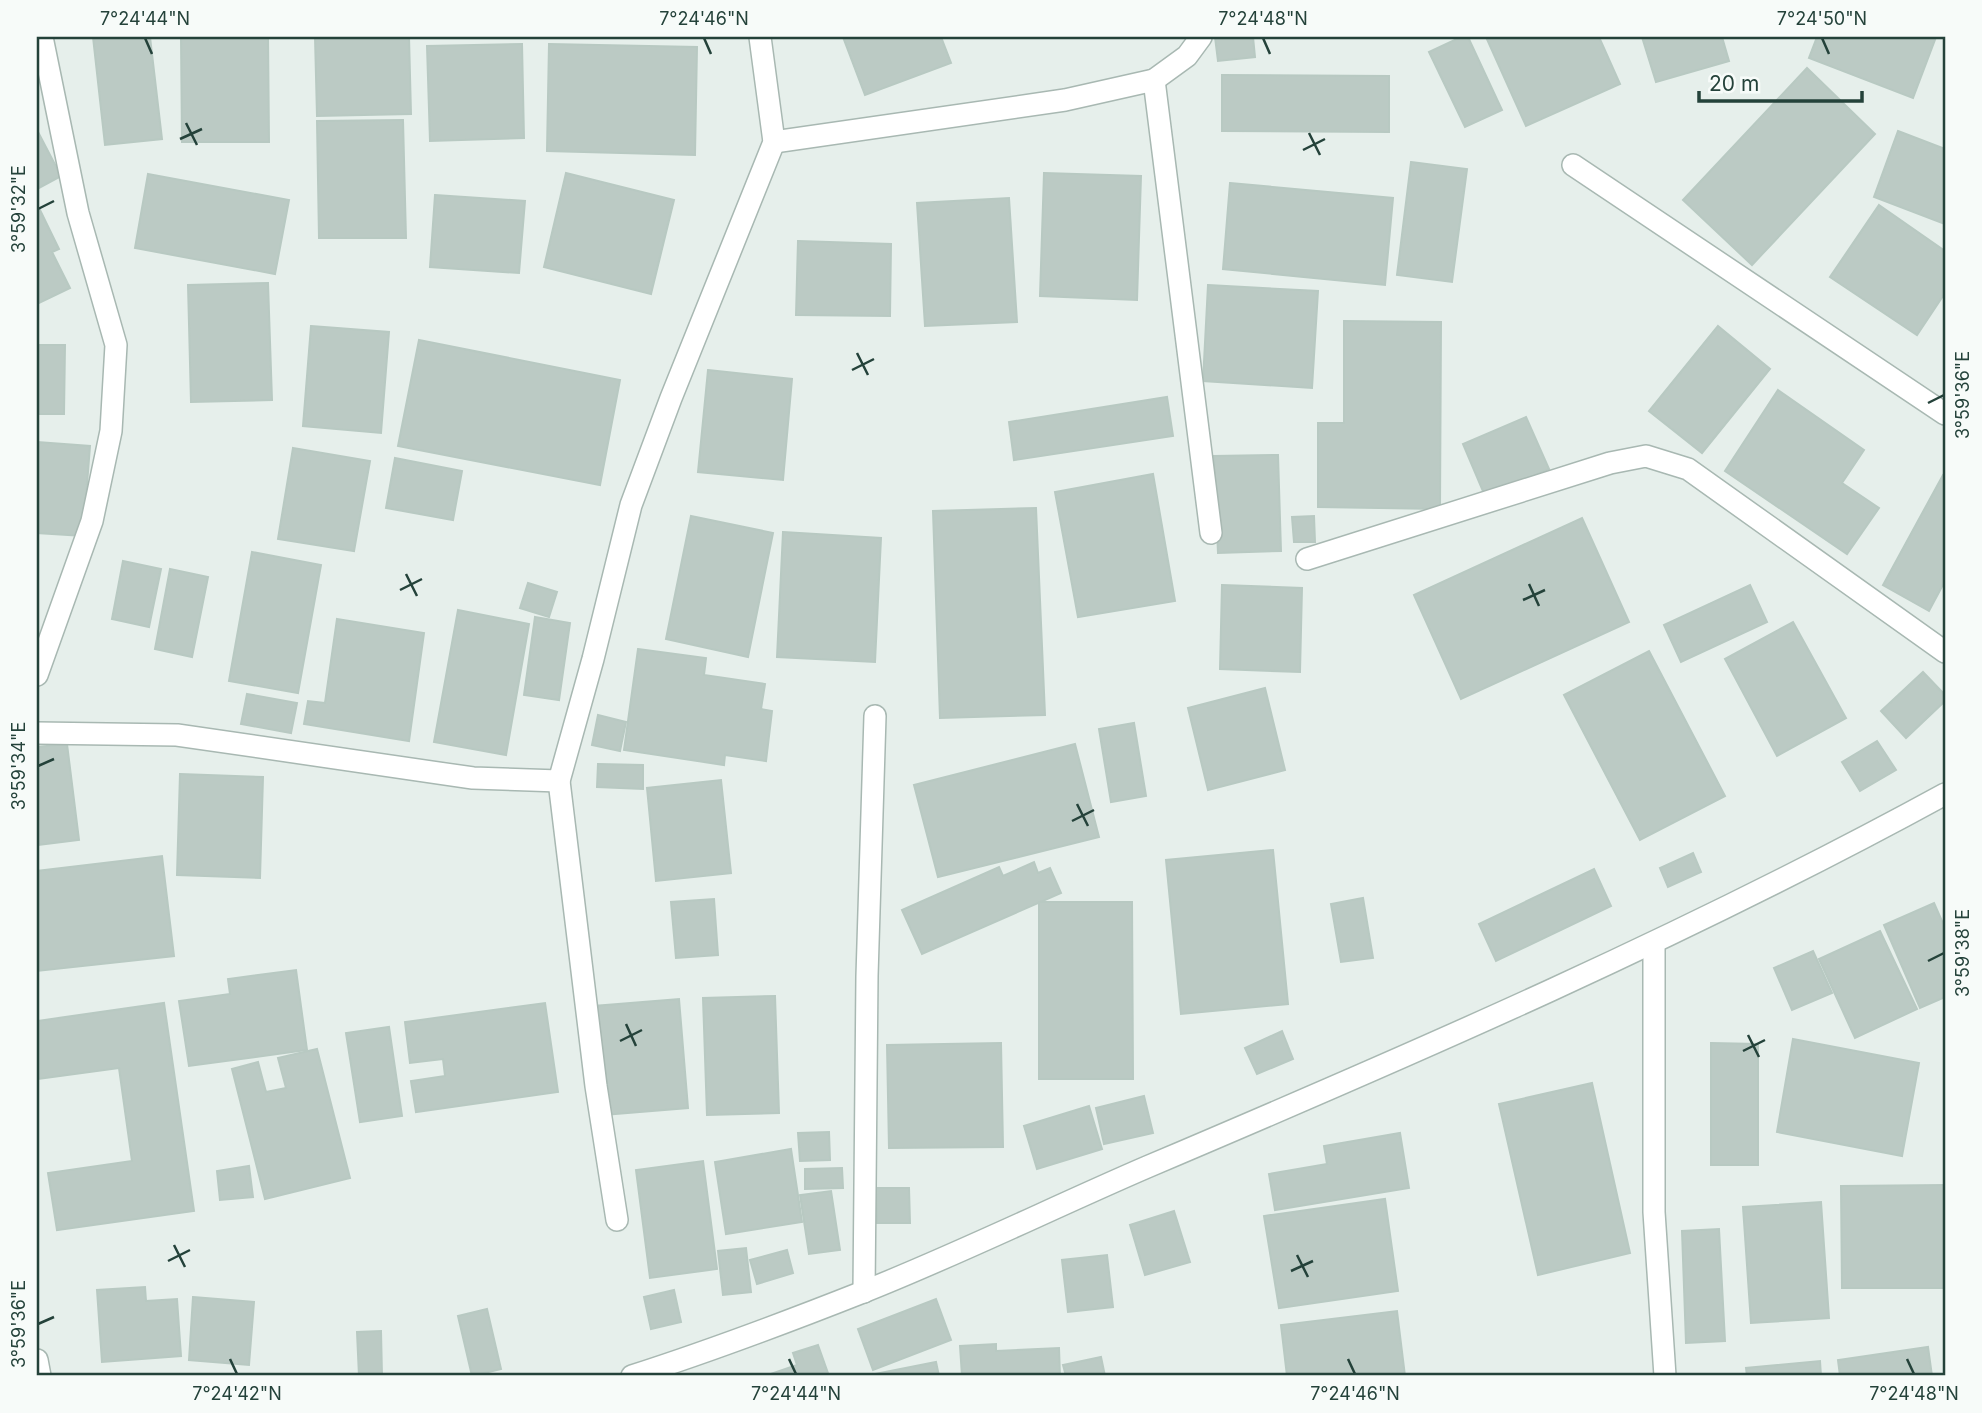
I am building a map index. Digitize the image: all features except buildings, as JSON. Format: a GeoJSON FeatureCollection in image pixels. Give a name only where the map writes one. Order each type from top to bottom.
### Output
{"type":"FeatureCollection","features":[{"type":"Feature","properties":{"kind":"street"},"geometry":{"type":"LineString","coordinates":[[37,675],[92,521],[111,431],[116,345],[78,213],[42,37]]}},
{"type":"Feature","properties":{"kind":"street"},"geometry":{"type":"LineString","coordinates":[[617,1220],[596,1086],[559,781],[593,659],[631,505],[774,142],[760,37]]}},
{"type":"Feature","properties":{"kind":"street"},"geometry":{"type":"LineString","coordinates":[[774,142],[1065,100],[1154,80],[1187,56],[1201,37]]}},
{"type":"Feature","properties":{"kind":"street"},"geometry":{"type":"LineString","coordinates":[[1154,80],[1211,533]]}},
{"type":"Feature","properties":{"kind":"street"},"geometry":{"type":"LineString","coordinates":[[1573,165],[1945,414]]}},
{"type":"Feature","properties":{"kind":"street"},"geometry":{"type":"LineString","coordinates":[[1307,559],[1610,463],[1646,456],[1688,469],[1945,652]]}},
{"type":"Feature","properties":{"kind":"street"},"geometry":{"type":"LineString","coordinates":[[864,1292],[867,976],[875,716]]}},
{"type":"Feature","properties":{"kind":"street"},"geometry":{"type":"LineString","coordinates":[[37,733],[177,736],[473,778],[559,781]]}},
{"type":"Feature","properties":{"kind":"street"},"geometry":{"type":"LineString","coordinates":[[632,1376],[661,1372],[864,1292],[1425,1049],[1654,944],[1844,849],[1945,794]]}},
{"type":"Feature","properties":{"kind":"street"},"geometry":{"type":"LineString","coordinates":[[1654,944],[1654,1212],[1665,1376]]}},
{"type":"Feature","properties":{"kind":"street"},"geometry":{"type":"LineString","coordinates":[[37,1360],[40,1376]]}}]}
